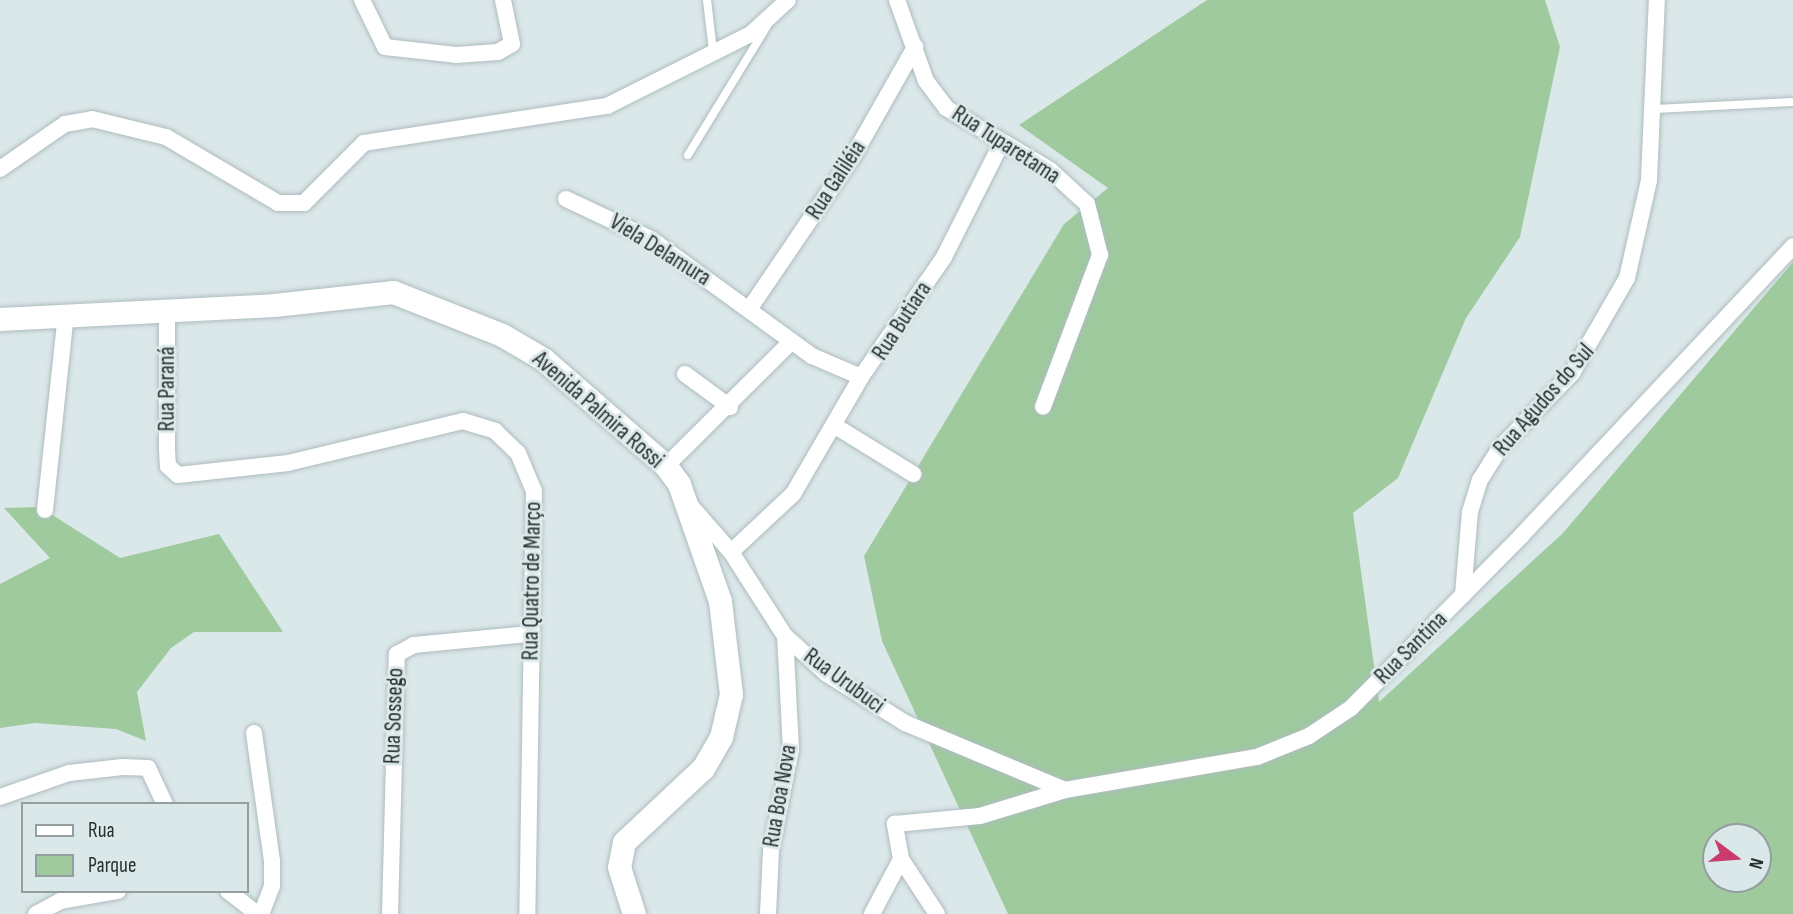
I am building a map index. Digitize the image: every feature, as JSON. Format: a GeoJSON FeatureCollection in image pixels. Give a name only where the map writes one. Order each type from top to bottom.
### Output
{"type":"FeatureCollection","features":[{"type":"Feature","properties":{"kind":"street"},"geometry":{"type":"LineString","coordinates":[[362,0],[373,29],[395,51],[498,52],[514,35],[503,0]]}},
{"type":"Feature","properties":{"kind":"street"},"geometry":{"type":"LineString","coordinates":[[0,169],[65,124],[92,119],[166,137],[278,203],[304,202],[363,143],[577,114],[607,106],[771,21],[788,0]]}},
{"type":"Feature","properties":{"kind":"street","name":"Rua Tuparetama"},"geometry":{"type":"LineString","coordinates":[[897,0],[935,96],[1001,144],[1050,170],[1087,204],[1100,254],[1043,407]]}},
{"type":"Feature","properties":{"kind":"street","name":"Rua Agudos do Sul"},"geometry":{"type":"LineString","coordinates":[[1463,595],[1470,512],[1480,480],[1501,447],[1572,373],[1627,278],[1643,221],[1654,109],[1657,0]]}},
{"type":"Feature","properties":{"kind":"street","name":"Rua Galiléia"},"geometry":{"type":"LineString","coordinates":[[750,308],[852,158],[915,47]]}},
{"type":"Feature","properties":{"kind":"street","name":"Rua Butiara"},"geometry":{"type":"LineString","coordinates":[[750,308],[839,373],[861,377],[944,257],[1001,144]]}},
{"type":"Feature","properties":{"kind":"street","name":"Viela Delamura"},"geometry":{"type":"LineString","coordinates":[[566,200],[651,239],[750,308]]}},
{"type":"Feature","properties":{"kind":"street","name":"Rua Santina"},"geometry":{"type":"LineString","coordinates":[[901,859],[892,827],[900,823],[980,816],[1065,790],[1257,757],[1309,736],[1351,708],[1463,595],[1793,246]]}},
{"type":"Feature","properties":{"kind":"street","name":"Avenida Palmira Rossi"},"geometry":{"type":"LineString","coordinates":[[0,319],[167,312],[378,291],[410,297],[543,359],[666,466],[684,498],[720,601],[731,694],[721,737],[703,768],[624,842],[619,867],[634,914]]}},
{"type":"Feature","properties":{"kind":"street","name":"Rua Paraná"},"geometry":{"type":"LineString","coordinates":[[167,312],[169,466]]}},
{"type":"Feature","properties":{"kind":"street"},"geometry":{"type":"LineString","coordinates":[[45,510],[66,315]]}},
{"type":"Feature","properties":{"kind":"street"},"geometry":{"type":"LineString","coordinates":[[666,466],[730,407],[792,341]]}},
{"type":"Feature","properties":{"kind":"street"},"geometry":{"type":"LineString","coordinates":[[685,374],[730,407]]}},
{"type":"Feature","properties":{"kind":"street"},"geometry":{"type":"LineString","coordinates":[[731,552],[793,494],[835,426],[861,377]]}},
{"type":"Feature","properties":{"kind":"street","name":"Rua Quatro de Março"},"geometry":{"type":"LineString","coordinates":[[169,466],[177,475],[244,471],[463,421],[495,431],[518,453],[534,491],[529,634],[527,914]]}},
{"type":"Feature","properties":{"kind":"street"},"geometry":{"type":"LineString","coordinates":[[835,426],[913,474]]}},
{"type":"Feature","properties":{"kind":"street","name":"Rua Urubuci"},"geometry":{"type":"LineString","coordinates":[[684,498],[731,552],[785,636],[827,674],[905,723],[1065,790]]}},
{"type":"Feature","properties":{"kind":"street","name":"Rua Sossego"},"geometry":{"type":"LineString","coordinates":[[390,914],[397,654],[414,645],[529,634]]}},
{"type":"Feature","properties":{"kind":"street","name":"Rua Boa Nova"},"geometry":{"type":"LineString","coordinates":[[768,914],[771,850],[791,749],[785,636]]}},
{"type":"Feature","properties":{"kind":"street"},"geometry":{"type":"LineString","coordinates":[[231,893],[259,914],[272,886],[272,861],[254,733]]}},
{"type":"Feature","properties":{"kind":"street"},"geometry":{"type":"LineString","coordinates":[[0,797],[93,769],[148,768],[158,778],[164,802]]}},
{"type":"Feature","properties":{"kind":"street"},"geometry":{"type":"LineString","coordinates":[[872,914],[901,859],[937,914]]}},
{"type":"Feature","properties":{"kind":"street"},"geometry":{"type":"LineString","coordinates":[[36,914],[60,901],[106,893]]}},
{"type":"Feature","properties":{"kind":"lane"},"geometry":{"type":"LineString","coordinates":[[707,0],[713,51]]}},
{"type":"Feature","properties":{"kind":"lane"},"geometry":{"type":"LineString","coordinates":[[688,155],[771,21]]}},
{"type":"Feature","properties":{"kind":"lane"},"geometry":{"type":"LineString","coordinates":[[1654,109],[1793,102]]}},
{"type":"Feature","properties":{"kind":"green space"},"geometry":{"type":"Polygon","coordinates":[[[1207,0],[1545,0],[1560,47],[1520,237],[1466,318],[1398,478],[1353,513],[1379,702],[1563,533],[1793,262],[1793,914],[1008,914],[882,641],[864,556],[1064,224],[1108,188],[1019,125],[1207,0]]]}},
{"type":"Feature","properties":{"kind":"green space"},"geometry":{"type":"Polygon","coordinates":[[[40,507],[120,558],[219,534],[283,632],[194,632],[171,648],[137,692],[146,741],[116,729],[35,723],[0,728],[0,584],[50,558],[4,508],[40,507]]]}}]}
